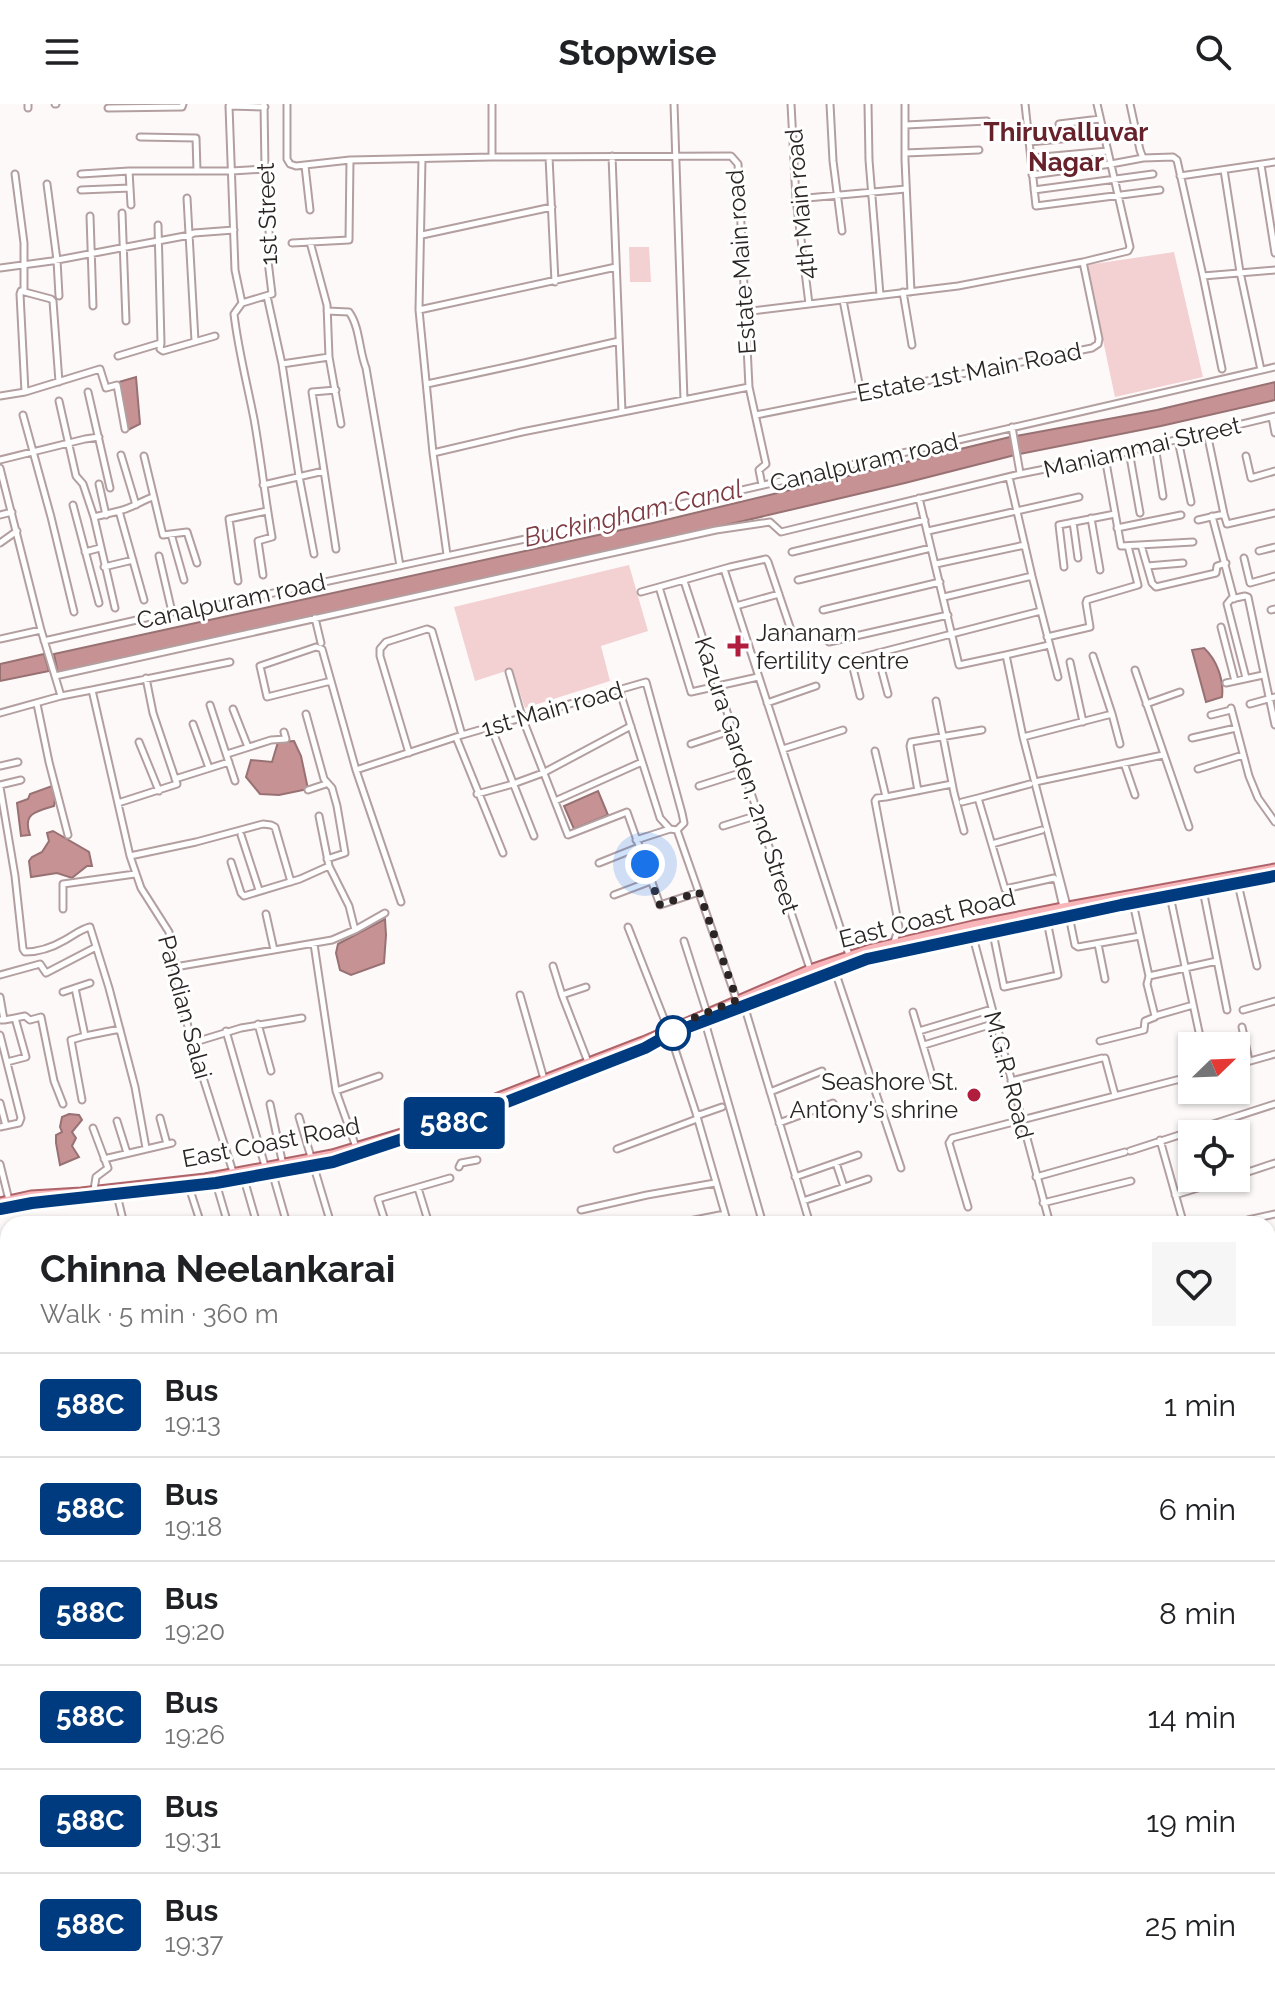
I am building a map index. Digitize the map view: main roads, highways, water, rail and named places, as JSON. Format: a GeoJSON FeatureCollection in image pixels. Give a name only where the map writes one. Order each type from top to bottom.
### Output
{"type":"FeatureCollection","features":[{"type":"Feature","properties":{"kind":"main road","name":"East Coast Road"},"geometry":{"type":"LineString","coordinates":[[4,1201],[31,1195],[117,1195],[189,1187],[216,1183],[265,1167],[357,1156],[463,1119],[645,1048],[668,1032],[705,1022],[810,969],[849,955],[973,925],[1275,868]]}},
{"type":"Feature","properties":{"kind":"main road","name":"East Coast Road"},"geometry":{"type":"LineString","coordinates":[[0,1209],[81,1196],[94,1191],[205,1178],[273,1174],[418,1128],[668,1032],[707,1013],[867,959],[1275,876]]}},
{"type":"Feature","properties":{"kind":"place","name":"Jananam fertility centre"},"geometry":{"type":"Point","coordinates":[738,646]}},
{"type":"Feature","properties":{"kind":"place","name":"Seashore St. Antony's shrine"},"geometry":{"type":"Point","coordinates":[974,1095]}},
{"type":"Feature","properties":{"kind":"district","name":"Thiruvalluvar Nagar"},"geometry":{"type":"Point","coordinates":[1066,147]}},
{"type":"Feature","properties":{"kind":"water label","name":"Buckingham Canal"},"geometry":{"type":"Point","coordinates":[633,513]}}]}
